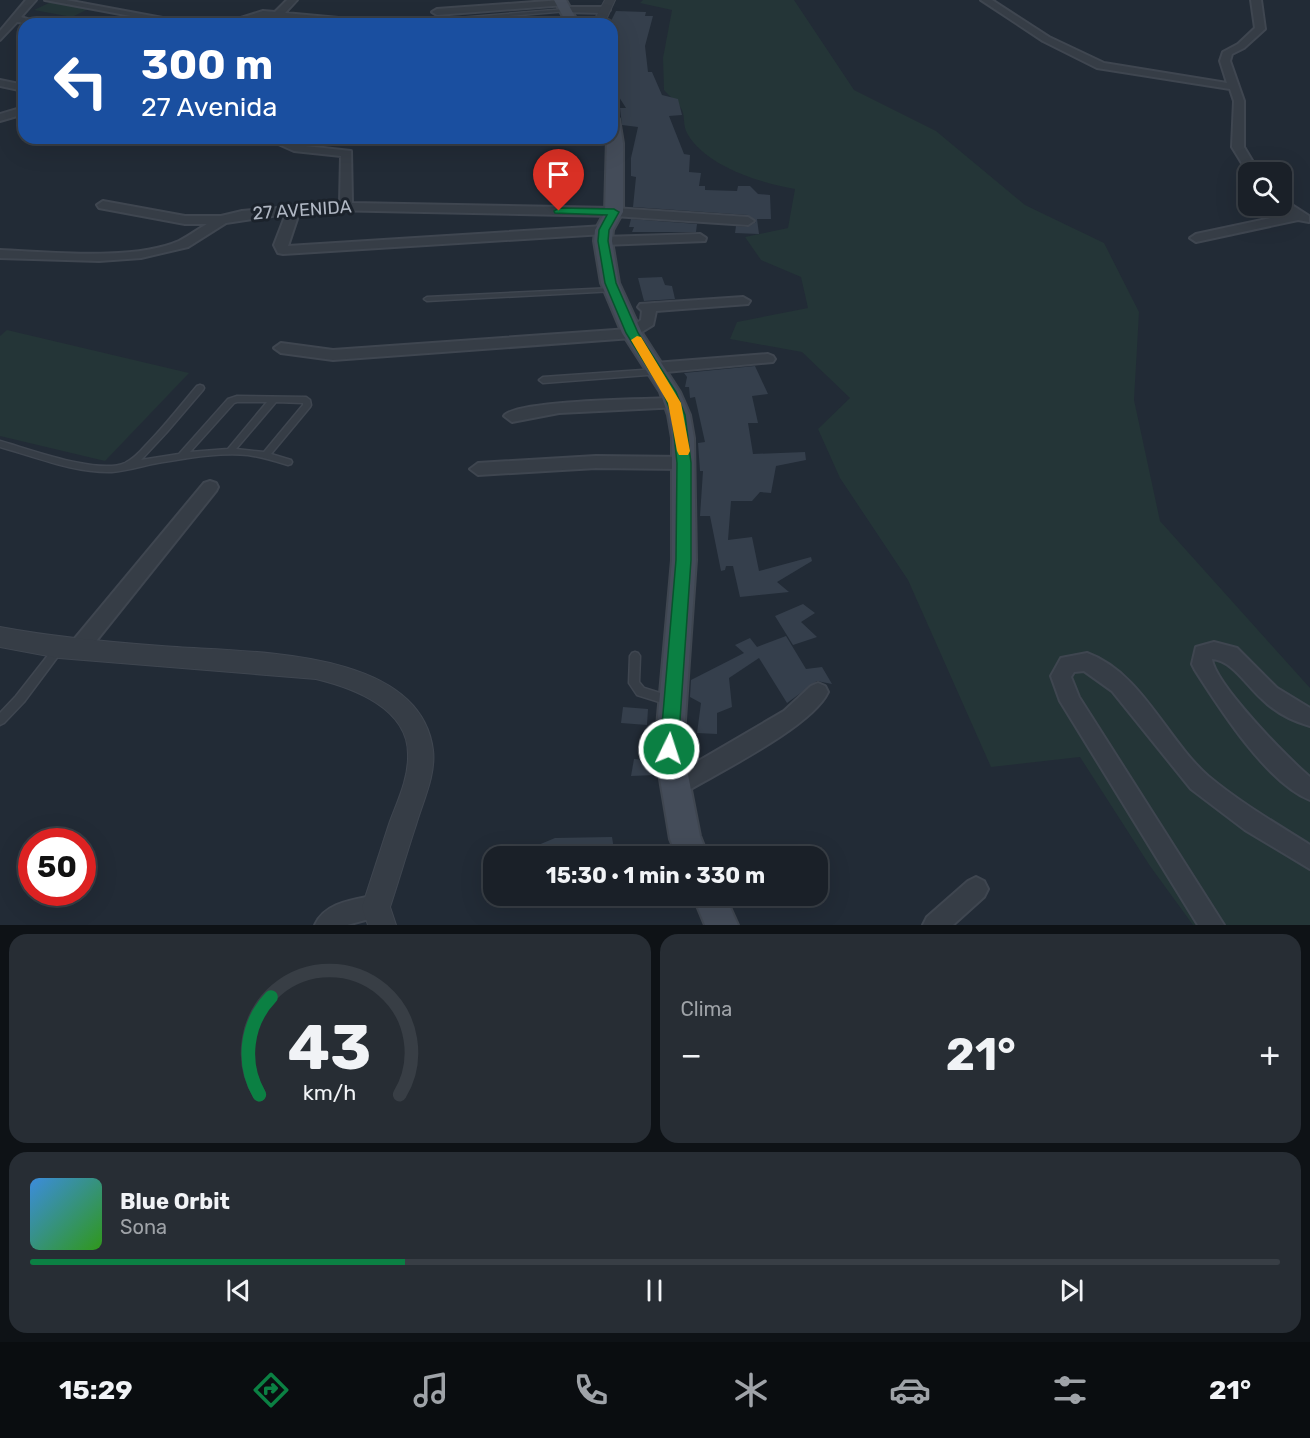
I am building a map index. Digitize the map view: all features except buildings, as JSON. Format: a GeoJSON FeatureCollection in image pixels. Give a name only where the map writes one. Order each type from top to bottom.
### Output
{"type":"FeatureCollection","features":[{"type":"Feature","properties":{"kind":"main road"},"geometry":{"type":"LineString","coordinates":[[563,4],[570,18]]}},
{"type":"Feature","properties":{"kind":"main road"},"geometry":{"type":"LineString","coordinates":[[615,144],[607,228],[627,302],[632,333],[657,370],[674,403],[683,438],[684,560],[669,749],[674,786],[689,846]]}},
{"type":"Feature","properties":{"kind":"main road"},"geometry":{"type":"LineString","coordinates":[[713,906],[722,925]]}},
{"type":"Feature","properties":{"kind":"street"},"geometry":{"type":"LineString","coordinates":[[0,37],[31,0]]}},
{"type":"Feature","properties":{"kind":"street"},"geometry":{"type":"LineString","coordinates":[[50,0],[155,18]]}},
{"type":"Feature","properties":{"kind":"street"},"geometry":{"type":"LineString","coordinates":[[277,16],[292,0]]}},
{"type":"Feature","properties":{"kind":"street"},"geometry":{"type":"LineString","coordinates":[[986,0],[1046,39],[1101,66],[1236,87]]}},
{"type":"Feature","properties":{"kind":"street"},"geometry":{"type":"LineString","coordinates":[[1246,162],[1238,147],[1239,101],[1225,61],[1228,52],[1240,46],[1260,29],[1256,0]]}},
{"type":"Feature","properties":{"kind":"street"},"geometry":{"type":"LineString","coordinates":[[436,12],[519,3],[607,5]]}},
{"type":"Feature","properties":{"kind":"street"},"geometry":{"type":"LineString","coordinates":[[244,18],[253,15],[300,18]]}},
{"type":"Feature","properties":{"kind":"street"},"geometry":{"type":"LineString","coordinates":[[0,21],[18,22]]}},
{"type":"Feature","properties":{"kind":"street"},"geometry":{"type":"LineString","coordinates":[[0,83],[18,87]]}},
{"type":"Feature","properties":{"kind":"street"},"geometry":{"type":"LineString","coordinates":[[0,118],[18,112]]}},
{"type":"Feature","properties":{"kind":"street"},"geometry":{"type":"LineString","coordinates":[[285,144],[294,148],[347,153],[346,206]]}},
{"type":"Feature","properties":{"kind":"street"},"geometry":{"type":"LineString","coordinates":[[103,205],[185,220],[222,220]]}},
{"type":"Feature","properties":{"kind":"street","name":"27 AVENIDA"},"geometry":{"type":"LineString","coordinates":[[0,254],[99,256],[149,253],[192,240],[222,220],[294,208],[346,206],[607,228]]}},
{"type":"Feature","properties":{"kind":"street"},"geometry":{"type":"LineString","coordinates":[[294,208],[281,245],[283,250],[748,221]]}},
{"type":"Feature","properties":{"kind":"street"},"geometry":{"type":"LineString","coordinates":[[1292,210],[1305,219]]}},
{"type":"Feature","properties":{"kind":"street"},"geometry":{"type":"LineString","coordinates":[[1196,238],[1305,219]]}},
{"type":"Feature","properties":{"kind":"street"},"geometry":{"type":"LineString","coordinates":[[607,228],[700,238]]}},
{"type":"Feature","properties":{"kind":"street"},"geometry":{"type":"LineString","coordinates":[[627,302],[743,301]]}},
{"type":"Feature","properties":{"kind":"street"},"geometry":{"type":"LineString","coordinates":[[281,348],[344,354],[632,333]]}},
{"type":"Feature","properties":{"kind":"street"},"geometry":{"type":"LineString","coordinates":[[657,370],[768,359]]}},
{"type":"Feature","properties":{"kind":"street"},"geometry":{"type":"LineString","coordinates":[[512,416],[560,408],[674,403]]}},
{"type":"Feature","properties":{"kind":"street"},"geometry":{"type":"LineString","coordinates":[[478,469],[596,462],[684,463]]}},
{"type":"Feature","properties":{"kind":"street"},"geometry":{"type":"LineString","coordinates":[[68,648],[210,487]]}},
{"type":"Feature","properties":{"kind":"street"},"geometry":{"type":"LineString","coordinates":[[0,637],[68,648],[316,669],[345,675],[371,686],[394,703],[412,724],[421,749],[419,774],[379,916],[342,914],[327,925]]}},
{"type":"Feature","properties":{"kind":"street"},"geometry":{"type":"LineString","coordinates":[[1310,717],[1299,714],[1270,694],[1230,654],[1214,650],[1203,653],[1202,664],[1241,724],[1281,768],[1310,790]]}},
{"type":"Feature","properties":{"kind":"street"},"geometry":{"type":"LineString","coordinates":[[1212,925],[1070,701],[1061,676],[1068,664],[1087,662],[1119,685],[1199,782],[1310,858]]}},
{"type":"Feature","properties":{"kind":"street"},"geometry":{"type":"LineString","coordinates":[[674,786],[791,718],[818,692]]}},
{"type":"Feature","properties":{"kind":"street"},"geometry":{"type":"LineString","coordinates":[[935,925],[976,889]]}},
{"type":"Feature","properties":{"kind":"lane"},"geometry":{"type":"LineString","coordinates":[[462,18],[563,4]]}},
{"type":"Feature","properties":{"kind":"lane"},"geometry":{"type":"LineString","coordinates":[[427,299],[627,302]]}},
{"type":"Feature","properties":{"kind":"lane"},"geometry":{"type":"LineString","coordinates":[[543,380],[657,370]]}},
{"type":"Feature","properties":{"kind":"lane"},"geometry":{"type":"LineString","coordinates":[[126,466],[139,457],[200,388]]}},
{"type":"Feature","properties":{"kind":"lane"},"geometry":{"type":"LineString","coordinates":[[181,457],[231,401],[237,399],[306,400],[307,405],[267,453]]}},
{"type":"Feature","properties":{"kind":"lane"},"geometry":{"type":"LineString","coordinates":[[231,450],[274,399]]}},
{"type":"Feature","properties":{"kind":"lane"},"geometry":{"type":"LineString","coordinates":[[0,444],[78,465],[107,469],[231,450],[267,453],[288,462]]}},
{"type":"Feature","properties":{"kind":"lane"},"geometry":{"type":"LineString","coordinates":[[0,720],[68,648]]}},
{"type":"Feature","properties":{"kind":"lane"},"geometry":{"type":"LineString","coordinates":[[635,656],[634,683],[641,692],[672,701]]}},
{"type":"Feature","properties":{"kind":"shaded area"},"geometry":{"type":"Polygon","coordinates":[[[643,0],[794,0],[854,90],[936,131],[1025,205],[1104,243],[1139,312],[1134,400],[1160,521],[1310,688],[1310,925],[1193,925],[1150,866],[1080,757],[991,767],[908,580],[840,478],[818,429],[850,398],[802,352],[730,339],[737,322],[808,308],[801,277],[761,260],[745,237],[788,228],[795,189],[735,171],[720,164],[695,145],[687,133],[681,107],[664,90],[663,58],[672,10],[640,3],[643,0]]]}},
{"type":"Feature","properties":{"kind":"shaded area"},"geometry":{"type":"Polygon","coordinates":[[[51,2],[88,9],[72,17],[34,10],[51,2]]]}},
{"type":"Feature","properties":{"kind":"shaded area"},"geometry":{"type":"Polygon","coordinates":[[[7,330],[189,373],[105,461],[0,436],[0,336],[7,330]]]}},
{"type":"Feature","properties":{"kind":"slow traffic"},"geometry":{"type":"LineString","coordinates":[[637,340],[670,392],[679,415],[684,451]]}},
{"type":"Feature","properties":{"kind":"route"},"geometry":{"type":"LineString","coordinates":[[559,211],[614,212],[604,230],[603,241],[610,283],[632,333],[670,392],[679,415],[684,463],[684,560],[669,749]]}}]}
